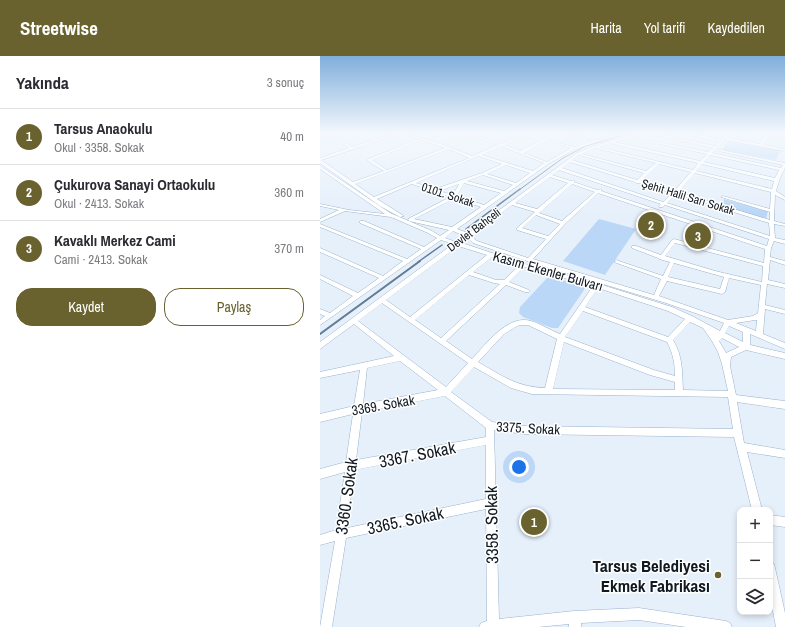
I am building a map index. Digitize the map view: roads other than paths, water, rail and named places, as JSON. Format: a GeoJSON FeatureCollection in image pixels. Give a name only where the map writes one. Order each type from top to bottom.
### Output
{"type":"FeatureCollection","features":[{"type":"Feature","properties":{"kind":"street","name":"Kasım Ekenler Bulvarı"},"geometry":{"type":"LineString","coordinates":[[321,161],[374,199],[404,217],[452,229],[467,235],[475,242],[529,260],[656,297],[728,322],[785,346]]}},
{"type":"Feature","properties":{"kind":"street"},"geometry":{"type":"LineString","coordinates":[[370,161],[387,171]]}},
{"type":"Feature","properties":{"kind":"street"},"geometry":{"type":"LineString","coordinates":[[352,184],[415,161]]}},
{"type":"Feature","properties":{"kind":"street"},"geometry":{"type":"LineString","coordinates":[[374,199],[467,161]]}},
{"type":"Feature","properties":{"kind":"street"},"geometry":{"type":"LineString","coordinates":[[495,161],[534,173]]}},
{"type":"Feature","properties":{"kind":"street"},"geometry":{"type":"LineString","coordinates":[[541,161],[547,163]]}},
{"type":"Feature","properties":{"kind":"street","name":"Devlet Bahçeli"},"geometry":{"type":"LineString","coordinates":[[320,323],[551,161]]}},
{"type":"Feature","properties":{"kind":"street","name":"Devlet Bahçeli"},"geometry":{"type":"LineString","coordinates":[[320,346],[568,161]]}},
{"type":"Feature","properties":{"kind":"street","name":"Şehit Halil Sarı Sokak"},"geometry":{"type":"LineString","coordinates":[[571,161],[637,182],[785,225]]}},
{"type":"Feature","properties":{"kind":"street"},"geometry":{"type":"LineString","coordinates":[[602,161],[648,173]]}},
{"type":"Feature","properties":{"kind":"street"},"geometry":{"type":"LineString","coordinates":[[649,161],[773,191],[785,199]]}},
{"type":"Feature","properties":{"kind":"street"},"geometry":{"type":"LineString","coordinates":[[695,161],[777,180]]}},
{"type":"Feature","properties":{"kind":"street"},"geometry":{"type":"LineString","coordinates":[[743,161],[781,169]]}},
{"type":"Feature","properties":{"kind":"street"},"geometry":{"type":"LineString","coordinates":[[767,161],[785,165]]}},
{"type":"Feature","properties":{"kind":"street"},"geometry":{"type":"LineString","coordinates":[[657,210],[694,172],[701,162]]}},
{"type":"Feature","properties":{"kind":"street"},"geometry":{"type":"LineString","coordinates":[[637,182],[658,163]]}},
{"type":"Feature","properties":{"kind":"street"},"geometry":{"type":"LineString","coordinates":[[434,191],[483,174],[505,164]]}},
{"type":"Feature","properties":{"kind":"street"},"geometry":{"type":"LineString","coordinates":[[759,336],[768,248],[773,240],[773,191],[781,169],[785,165]]}},
{"type":"Feature","properties":{"kind":"street","name":"Kasım Ekenler Bulvarı"},"geometry":{"type":"LineString","coordinates":[[320,167],[392,216],[430,232],[440,238],[523,265],[597,285],[670,309],[746,347],[785,356]]}},
{"type":"Feature","properties":{"kind":"street"},"geometry":{"type":"LineString","coordinates":[[558,168],[773,240],[785,242]]}},
{"type":"Feature","properties":{"kind":"street"},"geometry":{"type":"LineString","coordinates":[[483,174],[517,185]]}},
{"type":"Feature","properties":{"kind":"street"},"geometry":{"type":"LineString","coordinates":[[549,175],[573,181],[768,248]]}},
{"type":"Feature","properties":{"kind":"street"},"geometry":{"type":"LineString","coordinates":[[463,181],[504,193]]}},
{"type":"Feature","properties":{"kind":"street"},"geometry":{"type":"LineString","coordinates":[[410,219],[454,197],[463,181]]}},
{"type":"Feature","properties":{"kind":"street"},"geometry":{"type":"LineString","coordinates":[[548,238],[519,229],[536,212],[573,181]]}},
{"type":"Feature","properties":{"kind":"street","name":"0101. Sokak"},"geometry":{"type":"LineString","coordinates":[[412,183],[485,207]]}},
{"type":"Feature","properties":{"kind":"street"},"geometry":{"type":"LineString","coordinates":[[529,260],[563,223],[599,190]]}},
{"type":"Feature","properties":{"kind":"street"},"geometry":{"type":"LineString","coordinates":[[717,206],[726,192]]}},
{"type":"Feature","properties":{"kind":"street"},"geometry":{"type":"LineString","coordinates":[[723,197],[772,211]]}},
{"type":"Feature","properties":{"kind":"street"},"geometry":{"type":"LineString","coordinates":[[511,203],[563,223]]}},
{"type":"Feature","properties":{"kind":"street"},"geometry":{"type":"LineString","coordinates":[[320,205],[344,210],[392,216]]}},
{"type":"Feature","properties":{"kind":"street"},"geometry":{"type":"LineString","coordinates":[[320,221],[344,210]]}},
{"type":"Feature","properties":{"kind":"street"},"geometry":{"type":"LineString","coordinates":[[374,214],[362,222],[425,249]]}},
{"type":"Feature","properties":{"kind":"street"},"geometry":{"type":"LineString","coordinates":[[482,224],[477,235],[477,240],[482,244]]}},
{"type":"Feature","properties":{"kind":"street"},"geometry":{"type":"LineString","coordinates":[[320,225],[407,261]]}},
{"type":"Feature","properties":{"kind":"street"},"geometry":{"type":"LineString","coordinates":[[661,258],[674,241],[766,265]]}},
{"type":"Feature","properties":{"kind":"street"},"geometry":{"type":"LineString","coordinates":[[634,247],[672,262],[727,276],[785,286]]}},
{"type":"Feature","properties":{"kind":"street"},"geometry":{"type":"LineString","coordinates":[[436,259],[458,249],[473,248]]}},
{"type":"Feature","properties":{"kind":"street"},"geometry":{"type":"LineString","coordinates":[[320,250],[383,278]]}},
{"type":"Feature","properties":{"kind":"street"},"geometry":{"type":"LineString","coordinates":[[410,320],[492,254]]}},
{"type":"Feature","properties":{"kind":"street"},"geometry":{"type":"LineString","coordinates":[[767,258],[785,262]]}},
{"type":"Feature","properties":{"kind":"street"},"geometry":{"type":"LineString","coordinates":[[617,262],[664,278],[722,292],[727,276]]}},
{"type":"Feature","properties":{"kind":"street"},"geometry":{"type":"LineString","coordinates":[[656,297],[672,262]]}},
{"type":"Feature","properties":{"kind":"street"},"geometry":{"type":"LineString","coordinates":[[440,342],[523,265]]}},
{"type":"Feature","properties":{"kind":"street"},"geometry":{"type":"LineString","coordinates":[[469,273],[496,282],[505,282],[527,291]]}},
{"type":"Feature","properties":{"kind":"street"},"geometry":{"type":"LineString","coordinates":[[320,277],[358,296]]}},
{"type":"Feature","properties":{"kind":"street"},"geometry":{"type":"LineString","coordinates":[[548,392],[561,338],[597,285]]}},
{"type":"Feature","properties":{"kind":"street"},"geometry":{"type":"LineString","coordinates":[[381,300],[440,342],[473,363],[514,386],[532,391],[678,392],[732,396],[785,406]]}},
{"type":"Feature","properties":{"kind":"street"},"geometry":{"type":"LineString","coordinates":[[762,306],[785,312]]}},
{"type":"Feature","properties":{"kind":"street"},"geometry":{"type":"LineString","coordinates":[[581,308],[669,340],[676,349],[678,392]]}},
{"type":"Feature","properties":{"kind":"street"},"geometry":{"type":"LineString","coordinates":[[320,311],[330,316]]}},
{"type":"Feature","properties":{"kind":"street"},"geometry":{"type":"LineString","coordinates":[[717,342],[728,322],[755,318],[761,314]]}},
{"type":"Feature","properties":{"kind":"street"},"geometry":{"type":"LineString","coordinates":[[669,340],[690,318]]}},
{"type":"Feature","properties":{"kind":"street","name":"3375. Sokak"},"geometry":{"type":"LineString","coordinates":[[354,321],[490,426],[524,430],[738,433]]}},
{"type":"Feature","properties":{"kind":"street"},"geometry":{"type":"LineString","coordinates":[[446,392],[502,332],[518,323],[529,323],[561,338],[653,373],[678,380]]}},
{"type":"Feature","properties":{"kind":"street"},"geometry":{"type":"LineString","coordinates":[[700,324],[717,342],[727,366],[738,433],[756,507]]}},
{"type":"Feature","properties":{"kind":"street"},"geometry":{"type":"LineString","coordinates":[[727,366],[728,355],[746,347],[747,330]]}},
{"type":"Feature","properties":{"kind":"street"},"geometry":{"type":"LineString","coordinates":[[320,375],[400,358]]}},
{"type":"Feature","properties":{"kind":"street","name":"3360. Sokak"},"geometry":{"type":"LineString","coordinates":[[326,627],[341,534],[364,365]]}},
{"type":"Feature","properties":{"kind":"street","name":"3369. Sokak"},"geometry":{"type":"LineString","coordinates":[[320,418],[446,392]]}},
{"type":"Feature","properties":{"kind":"street","name":"3358. Sokak"},"geometry":{"type":"LineString","coordinates":[[489,626],[491,503],[490,426]]}},
{"type":"Feature","properties":{"kind":"street","name":"3367. Sokak"},"geometry":{"type":"LineString","coordinates":[[320,474],[350,466],[490,440]]}},
{"type":"Feature","properties":{"kind":"street"},"geometry":{"type":"LineString","coordinates":[[742,447],[785,454]]}},
{"type":"Feature","properties":{"kind":"street","name":"3365. Sokak"},"geometry":{"type":"LineString","coordinates":[[320,540],[341,534],[491,503]]}},
{"type":"Feature","properties":{"kind":"street"},"geometry":{"type":"LineString","coordinates":[[773,520],[785,522]]}},
{"type":"Feature","properties":{"kind":"street"},"geometry":{"type":"LineString","coordinates":[[772,579],[782,627]]}},
{"type":"Feature","properties":{"kind":"street"},"geometry":{"type":"LineString","coordinates":[[489,626],[575,622],[639,614],[726,627]]}},
{"type":"Feature","properties":{"kind":"waterway"},"geometry":{"type":"LineString","coordinates":[[519,190],[559,161]]}},
{"type":"Feature","properties":{"kind":"waterway"},"geometry":{"type":"LineString","coordinates":[[466,229],[520,189]]}},
{"type":"Feature","properties":{"kind":"waterway"},"geometry":{"type":"LineString","coordinates":[[418,262],[442,245]]}},
{"type":"Feature","properties":{"kind":"waterway"},"geometry":{"type":"LineString","coordinates":[[320,334],[420,261]]}},
{"type":"Feature","properties":{"kind":"place","name":"Çukurova Sanayi Ortaokulu"},"geometry":{"type":"Point","coordinates":[651,225]}},
{"type":"Feature","properties":{"kind":"place","name":"Kavaklı Merkez Cami"},"geometry":{"type":"Point","coordinates":[698,236]}},
{"type":"Feature","properties":{"kind":"place","name":"Tarsus Anaokulu"},"geometry":{"type":"Point","coordinates":[534,522]}},
{"type":"Feature","properties":{"kind":"place","name":"Tarsus Belediyesi Ekmek Fabrikası"},"geometry":{"type":"Point","coordinates":[718,575]}}]}
